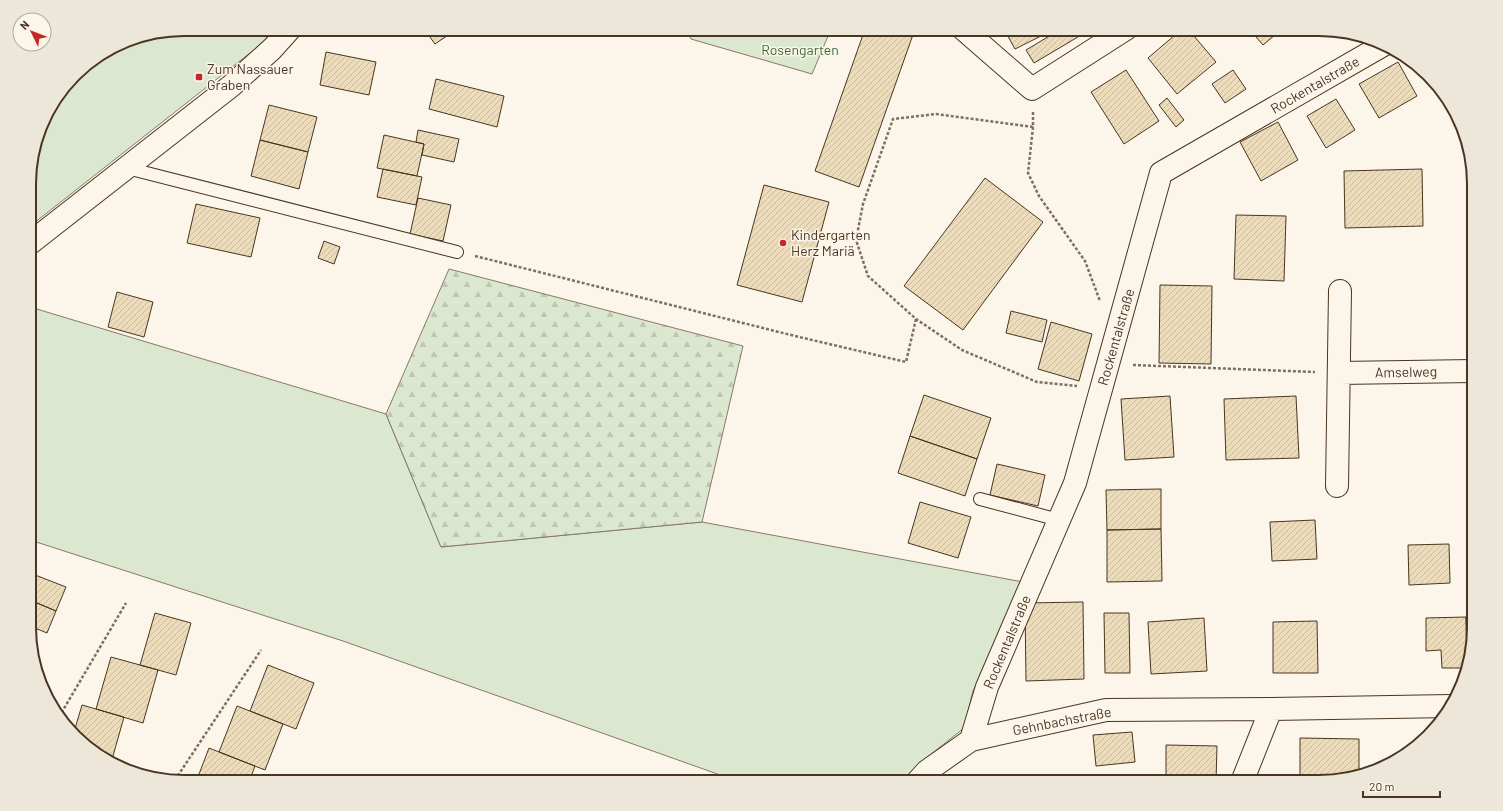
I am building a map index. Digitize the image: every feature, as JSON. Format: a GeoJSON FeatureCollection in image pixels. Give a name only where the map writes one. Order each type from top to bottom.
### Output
{"type":"FeatureCollection","features":[{"type":"Feature","properties":{"kind":"street"},"geometry":{"type":"LineString","coordinates":[[36,239],[231,86],[272,49],[284,36]]}},
{"type":"Feature","properties":{"kind":"street"},"geometry":{"type":"LineString","coordinates":[[971,36],[1032,89],[1115,36]]}},
{"type":"Feature","properties":{"kind":"street","name":"Rockentalstraße"},"geometry":{"type":"LineString","coordinates":[[971,740],[987,687],[1075,483],[1161,173],[1378,48]]}},
{"type":"Feature","properties":{"kind":"street"},"geometry":{"type":"LineString","coordinates":[[1337,486],[1340,291]]}},
{"type":"Feature","properties":{"kind":"street","name":"Amselweg"},"geometry":{"type":"LineString","coordinates":[[1338,373],[1467,371]]}},
{"type":"Feature","properties":{"kind":"street","name":"Gehnbachstraße"},"geometry":{"type":"LineString","coordinates":[[924,775],[971,740],[1106,710],[1444,706]]}},
{"type":"Feature","properties":{"kind":"street"},"geometry":{"type":"LineString","coordinates":[[1245,775],[1271,709]]}},
{"type":"Feature","properties":{"kind":"lane"},"geometry":{"type":"LineString","coordinates":[[126,168],[457,252]]}},
{"type":"Feature","properties":{"kind":"lane"},"geometry":{"type":"LineString","coordinates":[[980,499],[1058,520]]}},
{"type":"Feature","properties":{"kind":"path"},"geometry":{"type":"LineString","coordinates":[[1101,389],[1037,382],[962,350],[916,319],[868,276],[856,240],[863,204],[892,118],[936,114],[1033,127],[1028,173],[1039,196],[1085,261],[1104,312],[1123,312]]}},
{"type":"Feature","properties":{"kind":"path"},"geometry":{"type":"LineString","coordinates":[[457,252],[906,362],[916,319]]}},
{"type":"Feature","properties":{"kind":"path"},"geometry":{"type":"LineString","coordinates":[[1108,364],[1338,373]]}},
{"type":"Feature","properties":{"kind":"path"},"geometry":{"type":"LineString","coordinates":[[63,711],[126,603]]}},
{"type":"Feature","properties":{"kind":"path"},"geometry":{"type":"LineString","coordinates":[[178,775],[261,650]]}},
{"type":"Feature","properties":{"kind":"green space"},"geometry":{"type":"Polygon","coordinates":[[[271,36],[36,221],[37,165],[47,127],[61,102],[79,79],[86,73],[118,51],[146,41],[165,37],[271,36]]]}},
{"type":"Feature","properties":{"kind":"green space","name":"Rosengarten"},"geometry":{"type":"Polygon","coordinates":[[[690,36],[828,36],[812,74],[691,39],[690,36]]]}},
{"type":"Feature","properties":{"kind":"green space"},"geometry":{"type":"Polygon","coordinates":[[[449,269],[743,346],[702,522],[441,547],[386,414],[449,269]]]}},
{"type":"Feature","properties":{"kind":"green space"},"geometry":{"type":"Polygon","coordinates":[[[36,309],[386,414],[441,547],[702,522],[1023,582],[973,691],[964,728],[925,759],[910,775],[720,775],[343,641],[36,542],[36,309]]]}},
{"type":"Feature","properties":{"kind":"building"},"geometry":{"type":"Polygon","coordinates":[[[429,36],[447,36],[435,44],[429,36]]]}},
{"type":"Feature","properties":{"kind":"building"},"geometry":{"type":"Polygon","coordinates":[[[863,36],[913,36],[859,187],[815,171],[863,36]]]}},
{"type":"Feature","properties":{"kind":"building"},"geometry":{"type":"Polygon","coordinates":[[[1008,36],[1041,36],[1015,49],[1008,36]]]}},
{"type":"Feature","properties":{"kind":"building"},"geometry":{"type":"Polygon","coordinates":[[[1049,36],[1080,36],[1034,63],[1026,50],[1049,36]]]}},
{"type":"Feature","properties":{"kind":"building"},"geometry":{"type":"Polygon","coordinates":[[[1174,36],[1194,36],[1216,62],[1177,94],[1148,58],[1174,36]]]}},
{"type":"Feature","properties":{"kind":"building"},"geometry":{"type":"Polygon","coordinates":[[[1255,36],[1274,36],[1263,45],[1255,36]]]}},
{"type":"Feature","properties":{"kind":"building"},"geometry":{"type":"Polygon","coordinates":[[[326,52],[376,62],[369,95],[320,85],[326,52]]]}},
{"type":"Feature","properties":{"kind":"building"},"geometry":{"type":"Polygon","coordinates":[[[1398,62],[1417,96],[1379,118],[1359,84],[1398,62]]]}},
{"type":"Feature","properties":{"kind":"building"},"geometry":{"type":"Polygon","coordinates":[[[1126,70],[1159,121],[1124,144],[1091,92],[1126,70]]]}},
{"type":"Feature","properties":{"kind":"building"},"geometry":{"type":"Polygon","coordinates":[[[1233,70],[1246,89],[1225,103],[1212,84],[1233,70]]]}},
{"type":"Feature","properties":{"kind":"building"},"geometry":{"type":"Polygon","coordinates":[[[436,79],[504,96],[497,127],[429,109],[436,79]]]}},
{"type":"Feature","properties":{"kind":"building"},"geometry":{"type":"Polygon","coordinates":[[[1167,98],[1184,120],[1176,127],[1159,105],[1167,98]]]}},
{"type":"Feature","properties":{"kind":"building"},"geometry":{"type":"Polygon","coordinates":[[[1336,99],[1355,130],[1326,148],[1307,116],[1336,99]]]}},
{"type":"Feature","properties":{"kind":"building"},"geometry":{"type":"Polygon","coordinates":[[[269,105],[317,117],[308,152],[260,140],[269,105]]]}},
{"type":"Feature","properties":{"kind":"building"},"geometry":{"type":"Polygon","coordinates":[[[1278,122],[1298,160],[1261,181],[1240,142],[1278,122]]]}},
{"type":"Feature","properties":{"kind":"building"},"geometry":{"type":"Polygon","coordinates":[[[418,130],[459,139],[454,162],[422,155],[424,144],[416,142],[418,130]]]}},
{"type":"Feature","properties":{"kind":"building"},"geometry":{"type":"Polygon","coordinates":[[[384,135],[424,144],[417,176],[377,168],[384,135]]]}},
{"type":"Feature","properties":{"kind":"building"},"geometry":{"type":"Polygon","coordinates":[[[260,140],[308,152],[299,189],[251,176],[260,140]]]}},
{"type":"Feature","properties":{"kind":"building"},"geometry":{"type":"Polygon","coordinates":[[[383,169],[422,177],[416,205],[377,197],[383,169]]]}},
{"type":"Feature","properties":{"kind":"building"},"geometry":{"type":"Polygon","coordinates":[[[1422,169],[1423,226],[1345,228],[1344,171],[1422,169]]]}},
{"type":"Feature","properties":{"kind":"building"},"geometry":{"type":"Polygon","coordinates":[[[985,178],[1043,222],[963,330],[904,286],[985,178]]]}},
{"type":"Feature","properties":{"kind":"building","name":"Kindergarten Herz Mariä"},"geometry":{"type":"Polygon","coordinates":[[[764,185],[829,202],[802,302],[737,285],[764,185]]]}},
{"type":"Feature","properties":{"kind":"building"},"geometry":{"type":"Polygon","coordinates":[[[418,198],[451,205],[443,241],[410,234],[418,198]]]}},
{"type":"Feature","properties":{"kind":"building"},"geometry":{"type":"Polygon","coordinates":[[[196,204],[260,218],[251,257],[187,243],[196,204]]]}},
{"type":"Feature","properties":{"kind":"building"},"geometry":{"type":"Polygon","coordinates":[[[1236,215],[1286,216],[1284,281],[1234,279],[1236,215]]]}},
{"type":"Feature","properties":{"kind":"building"},"geometry":{"type":"Polygon","coordinates":[[[324,241],[340,247],[334,264],[318,258],[324,241]]]}},
{"type":"Feature","properties":{"kind":"building"},"geometry":{"type":"Polygon","coordinates":[[[1160,285],[1212,286],[1211,364],[1159,363],[1160,285]]]}},
{"type":"Feature","properties":{"kind":"building"},"geometry":{"type":"Polygon","coordinates":[[[117,292],[153,302],[144,337],[108,327],[117,292]]]}},
{"type":"Feature","properties":{"kind":"building"},"geometry":{"type":"Polygon","coordinates":[[[1011,311],[1047,320],[1042,342],[1006,333],[1011,311]]]}},
{"type":"Feature","properties":{"kind":"building"},"geometry":{"type":"Polygon","coordinates":[[[1051,322],[1092,334],[1079,381],[1038,369],[1051,322]]]}},
{"type":"Feature","properties":{"kind":"building"},"geometry":{"type":"Polygon","coordinates":[[[924,395],[991,418],[977,459],[910,436],[924,395]]]}},
{"type":"Feature","properties":{"kind":"building"},"geometry":{"type":"Polygon","coordinates":[[[1170,396],[1174,457],[1125,460],[1121,399],[1170,396]]]}},
{"type":"Feature","properties":{"kind":"building"},"geometry":{"type":"Polygon","coordinates":[[[1296,396],[1299,458],[1226,460],[1224,399],[1296,396]]]}},
{"type":"Feature","properties":{"kind":"building"},"geometry":{"type":"Polygon","coordinates":[[[910,436],[977,459],[965,496],[898,473],[910,436]]]}},
{"type":"Feature","properties":{"kind":"building"},"geometry":{"type":"Polygon","coordinates":[[[997,464],[1045,475],[1038,506],[990,495],[997,464]]]}},
{"type":"Feature","properties":{"kind":"building"},"geometry":{"type":"Polygon","coordinates":[[[1161,489],[1161,529],[1107,530],[1106,490],[1161,489]]]}},
{"type":"Feature","properties":{"kind":"building"},"geometry":{"type":"Polygon","coordinates":[[[920,502],[971,517],[958,558],[908,543],[920,502]]]}},
{"type":"Feature","properties":{"kind":"building"},"geometry":{"type":"Polygon","coordinates":[[[1315,520],[1317,559],[1272,561],[1270,522],[1315,520]]]}},
{"type":"Feature","properties":{"kind":"building"},"geometry":{"type":"Polygon","coordinates":[[[1161,529],[1162,581],[1107,582],[1107,530],[1161,529]]]}},
{"type":"Feature","properties":{"kind":"building"},"geometry":{"type":"Polygon","coordinates":[[[1449,544],[1450,583],[1409,585],[1408,545],[1449,544]]]}},
{"type":"Feature","properties":{"kind":"building"},"geometry":{"type":"Polygon","coordinates":[[[36,575],[66,587],[56,611],[36,603],[36,575]]]}},
{"type":"Feature","properties":{"kind":"building"},"geometry":{"type":"Polygon","coordinates":[[[1083,602],[1084,679],[1026,681],[1025,603],[1083,602]]]}},
{"type":"Feature","properties":{"kind":"building"},"geometry":{"type":"Polygon","coordinates":[[[36,603],[56,611],[47,633],[36,628],[36,603]]]}},
{"type":"Feature","properties":{"kind":"building"},"geometry":{"type":"Polygon","coordinates":[[[155,613],[191,623],[176,675],[140,665],[155,613]]]}},
{"type":"Feature","properties":{"kind":"building"},"geometry":{"type":"Polygon","coordinates":[[[1104,613],[1129,613],[1130,673],[1105,673],[1104,613]]]}},
{"type":"Feature","properties":{"kind":"building"},"geometry":{"type":"Polygon","coordinates":[[[1466,617],[1467,617],[1467,641],[1466,617]]]}},
{"type":"Feature","properties":{"kind":"building"},"geometry":{"type":"Polygon","coordinates":[[[1466,617],[1467,641],[1461,668],[1442,668],[1441,650],[1426,651],[1426,618],[1466,617]]]}},
{"type":"Feature","properties":{"kind":"building"},"geometry":{"type":"Polygon","coordinates":[[[1204,618],[1207,671],[1151,674],[1148,622],[1204,618]]]}},
{"type":"Feature","properties":{"kind":"building"},"geometry":{"type":"Polygon","coordinates":[[[1317,621],[1318,673],[1273,673],[1273,622],[1317,621]]]}},
{"type":"Feature","properties":{"kind":"building"},"geometry":{"type":"Polygon","coordinates":[[[111,657],[158,670],[143,723],[96,709],[111,657]]]}},
{"type":"Feature","properties":{"kind":"building"},"geometry":{"type":"Polygon","coordinates":[[[268,665],[314,683],[296,729],[250,711],[268,665]]]}},
{"type":"Feature","properties":{"kind":"building"},"geometry":{"type":"Polygon","coordinates":[[[82,705],[124,717],[113,757],[86,738],[75,728],[82,705]]]}},
{"type":"Feature","properties":{"kind":"building"},"geometry":{"type":"Polygon","coordinates":[[[237,706],[283,724],[265,770],[219,752],[237,706]]]}},
{"type":"Feature","properties":{"kind":"building"},"geometry":{"type":"Polygon","coordinates":[[[1132,732],[1135,762],[1096,766],[1093,735],[1132,732]]]}},
{"type":"Feature","properties":{"kind":"building"},"geometry":{"type":"Polygon","coordinates":[[[1300,738],[1359,739],[1359,769],[1329,775],[1300,775],[1300,738]]]}},
{"type":"Feature","properties":{"kind":"building"},"geometry":{"type":"Polygon","coordinates":[[[1166,745],[1217,746],[1216,775],[1166,775],[1166,745]]]}},
{"type":"Feature","properties":{"kind":"building"},"geometry":{"type":"Polygon","coordinates":[[[209,748],[255,766],[252,775],[199,775],[209,748]]]}},
{"type":"Feature","properties":{"kind":"place","name":"Zum Nassauer Graben"},"geometry":{"type":"Point","coordinates":[199,77]}},
{"type":"Feature","properties":{"kind":"place","name":"Kindergarten Herz Mariä"},"geometry":{"type":"Point","coordinates":[783,243]}}]}
